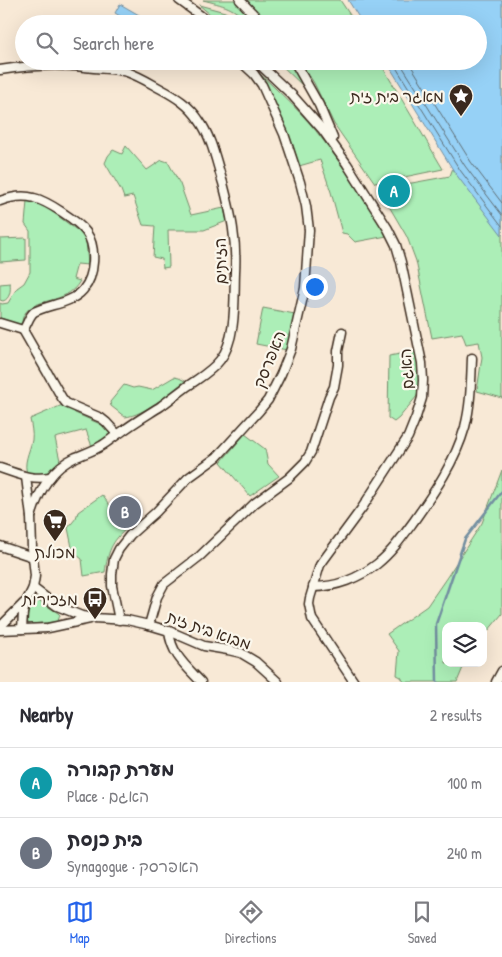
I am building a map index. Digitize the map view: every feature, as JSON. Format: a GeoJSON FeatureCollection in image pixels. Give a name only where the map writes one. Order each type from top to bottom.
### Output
{"type":"FeatureCollection","features":[{"type":"Feature","properties":{"kind":"street"},"geometry":{"type":"LineString","coordinates":[[179,0],[200,15]]}},
{"type":"Feature","properties":{"kind":"street"},"geometry":{"type":"LineString","coordinates":[[240,0],[254,15]]}},
{"type":"Feature","properties":{"kind":"street","name":"הזיתים"},"geometry":{"type":"LineString","coordinates":[[0,70],[15,68]]}},
{"type":"Feature","properties":{"kind":"street","name":"הזיתים"},"geometry":{"type":"LineString","coordinates":[[50,477],[67,462],[95,450],[212,369],[229,345],[232,331],[236,257],[235,239],[230,209],[212,146],[202,124],[177,97],[138,76],[114,70]]}},
{"type":"Feature","properties":{"kind":"street","name":"האפרסק"},"geometry":{"type":"LineString","coordinates":[[119,620],[112,586],[112,574],[114,559],[119,549],[130,535],[156,512],[188,478],[217,457],[260,411],[268,400],[281,374],[291,349],[305,288],[309,230],[306,206],[284,134],[262,85],[250,70]]}},
{"type":"Feature","properties":{"kind":"street","name":"האגם"},"geometry":{"type":"LineString","coordinates":[[265,70],[316,121],[334,145],[388,230],[398,251],[421,354],[423,389],[416,417],[408,437],[358,514],[320,566],[313,587],[310,604],[312,619],[354,682]]}},
{"type":"Feature","properties":{"kind":"street"},"geometry":{"type":"LineString","coordinates":[[299,70],[319,105],[334,145]]}},
{"type":"Feature","properties":{"kind":"street"},"geometry":{"type":"LineString","coordinates":[[0,201],[21,197],[45,202],[84,229],[92,246],[92,271],[82,291],[71,299],[34,312],[30,315],[27,325],[23,330]]}},
{"type":"Feature","properties":{"kind":"street"},"geometry":{"type":"LineString","coordinates":[[0,323],[23,330],[66,403],[101,418],[117,434]]}},
{"type":"Feature","properties":{"kind":"street"},"geometry":{"type":"LineString","coordinates":[[149,625],[157,597],[164,584],[200,556],[255,503],[289,478],[305,462],[311,452],[334,387],[342,332]]}},
{"type":"Feature","properties":{"kind":"street"},"geometry":{"type":"LineString","coordinates":[[313,587],[328,586],[345,581],[378,563],[392,550],[421,511],[448,468],[461,440],[469,403],[472,358]]}},
{"type":"Feature","properties":{"kind":"street"},"geometry":{"type":"LineString","coordinates":[[0,468],[26,478],[50,477]]}},
{"type":"Feature","properties":{"kind":"street"},"geometry":{"type":"LineString","coordinates":[[31,518],[37,500],[50,477]]}},
{"type":"Feature","properties":{"kind":"street"},"geometry":{"type":"LineString","coordinates":[[22,629],[23,614],[33,588],[35,576],[26,478]]}},
{"type":"Feature","properties":{"kind":"street"},"geometry":{"type":"LineString","coordinates":[[0,546],[33,558]]}},
{"type":"Feature","properties":{"kind":"street","name":"מבוא בית זית"},"geometry":{"type":"LineString","coordinates":[[33,588],[51,602],[82,616],[149,625],[170,631],[204,646],[241,653],[256,662],[278,682]]}},
{"type":"Feature","properties":{"kind":"street"},"geometry":{"type":"LineString","coordinates":[[0,628],[29,598]]}},
{"type":"Feature","properties":{"kind":"street","name":"מבוא בית זית"},"geometry":{"type":"LineString","coordinates":[[0,628],[50,627],[94,618]]}},
{"type":"Feature","properties":{"kind":"street"},"geometry":{"type":"LineString","coordinates":[[170,631],[170,640],[174,651],[201,682]]}},
{"type":"Feature","properties":{"kind":"street"},"geometry":{"type":"LineString","coordinates":[[496,682],[502,671]]}},
{"type":"Feature","properties":{"kind":"green space"},"geometry":{"type":"Polygon","coordinates":[[[203,0],[235,0],[249,15],[240,15],[222,5],[203,0]]]}},
{"type":"Feature","properties":{"kind":"green space"},"geometry":{"type":"Polygon","coordinates":[[[245,0],[340,0],[350,15],[260,15],[245,0]]]}},
{"type":"Feature","properties":{"kind":"green space"},"geometry":{"type":"Polygon","coordinates":[[[502,0],[502,398],[477,391],[482,357],[479,342],[466,344],[462,333],[432,338],[416,261],[407,237],[379,189],[450,176],[484,82],[483,70],[487,70],[487,15],[502,0]]]}},
{"type":"Feature","properties":{"kind":"green space"},"geometry":{"type":"Polygon","coordinates":[[[199,5],[225,12],[229,15],[211,15],[199,5]]]}},
{"type":"Feature","properties":{"kind":"green space"},"geometry":{"type":"Polygon","coordinates":[[[256,70],[316,130],[340,163],[387,236],[355,242],[347,234],[342,233],[320,160],[299,166],[285,126],[256,70]]]}},
{"type":"Feature","properties":{"kind":"green space"},"geometry":{"type":"Polygon","coordinates":[[[286,70],[294,70],[306,89],[286,70]]]}},
{"type":"Feature","properties":{"kind":"green space"},"geometry":{"type":"Polygon","coordinates":[[[306,70],[384,70],[443,169],[375,183],[334,124],[306,70]]]}},
{"type":"Feature","properties":{"kind":"green space"},"geometry":{"type":"Polygon","coordinates":[[[126,146],[147,170],[162,160],[168,162],[180,184],[191,215],[224,208],[227,221],[204,230],[168,230],[169,267],[163,268],[162,259],[153,257],[155,226],[143,225],[133,196],[124,198],[105,163],[113,150],[122,154],[126,146]]]}},
{"type":"Feature","properties":{"kind":"green space"},"geometry":{"type":"Polygon","coordinates":[[[27,201],[46,207],[82,234],[86,241],[88,265],[77,264],[73,279],[80,281],[74,289],[59,298],[35,305],[29,309],[23,316],[22,326],[0,318],[0,303],[8,303],[30,272],[30,231],[25,224],[27,201]]]}},
{"type":"Feature","properties":{"kind":"green space"},"geometry":{"type":"Polygon","coordinates":[[[26,238],[26,260],[0,262],[0,239],[26,238]]]}},
{"type":"Feature","properties":{"kind":"green space"},"geometry":{"type":"Polygon","coordinates":[[[10,283],[9,296],[3,301],[0,300],[0,284],[10,283]]]}},
{"type":"Feature","properties":{"kind":"green space"},"geometry":{"type":"Polygon","coordinates":[[[263,308],[295,314],[287,350],[256,344],[263,308]]]}},
{"type":"Feature","properties":{"kind":"green space"},"geometry":{"type":"Polygon","coordinates":[[[417,351],[419,388],[417,396],[394,422],[388,418],[389,356],[417,351]]]}},
{"type":"Feature","properties":{"kind":"green space"},"geometry":{"type":"Polygon","coordinates":[[[174,377],[185,381],[141,412],[125,417],[111,406],[110,402],[124,385],[152,390],[174,377]]]}},
{"type":"Feature","properties":{"kind":"green space"},"geometry":{"type":"Polygon","coordinates":[[[67,403],[75,413],[107,427],[110,431],[109,440],[94,452],[86,430],[55,438],[61,465],[38,477],[28,476],[26,462],[32,437],[30,419],[67,403]]]}},
{"type":"Feature","properties":{"kind":"green space"},"geometry":{"type":"Polygon","coordinates":[[[245,434],[265,449],[268,464],[279,476],[250,496],[221,462],[245,434]]]}},
{"type":"Feature","properties":{"kind":"green space"},"geometry":{"type":"Polygon","coordinates":[[[502,470],[502,614],[487,632],[487,622],[442,622],[442,667],[463,667],[457,682],[404,682],[397,675],[399,651],[387,634],[427,606],[482,523],[502,470]]]}},
{"type":"Feature","properties":{"kind":"green space"},"geometry":{"type":"Polygon","coordinates":[[[102,495],[127,528],[117,538],[111,548],[105,572],[84,576],[82,559],[73,552],[68,528],[78,512],[102,495]]]}},
{"type":"Feature","properties":{"kind":"green space"},"geometry":{"type":"Polygon","coordinates":[[[37,601],[58,613],[60,615],[58,621],[28,623],[30,604],[37,601]]]}},
{"type":"Feature","properties":{"kind":"water","name":"מאגר בית זית"},"geometry":{"type":"Polygon","coordinates":[[[348,0],[502,0],[502,235],[455,173],[392,70],[487,70],[487,15],[357,15],[348,0]]]}},
{"type":"Feature","properties":{"kind":"water"},"geometry":{"type":"Polygon","coordinates":[[[120,4],[139,15],[118,15],[115,13],[120,4]]]}},
{"type":"Feature","properties":{"kind":"waterway"},"geometry":{"type":"LineString","coordinates":[[437,682],[436,624],[465,539],[502,491]]}},
{"type":"Feature","properties":{"kind":"place","name":"מאגר בית זית"},"geometry":{"type":"Point","coordinates":[461,117]}},
{"type":"Feature","properties":{"kind":"place","name":"מערת קבורה"},"geometry":{"type":"Point","coordinates":[394,191]}},
{"type":"Feature","properties":{"kind":"place","name":"בית כנסת"},"geometry":{"type":"Point","coordinates":[125,512]}},
{"type":"Feature","properties":{"kind":"place","name":"מכולת"},"geometry":{"type":"Point","coordinates":[55,542]}},
{"type":"Feature","properties":{"kind":"place","name":"מזכירות"},"geometry":{"type":"Point","coordinates":[95,620]}}]}
